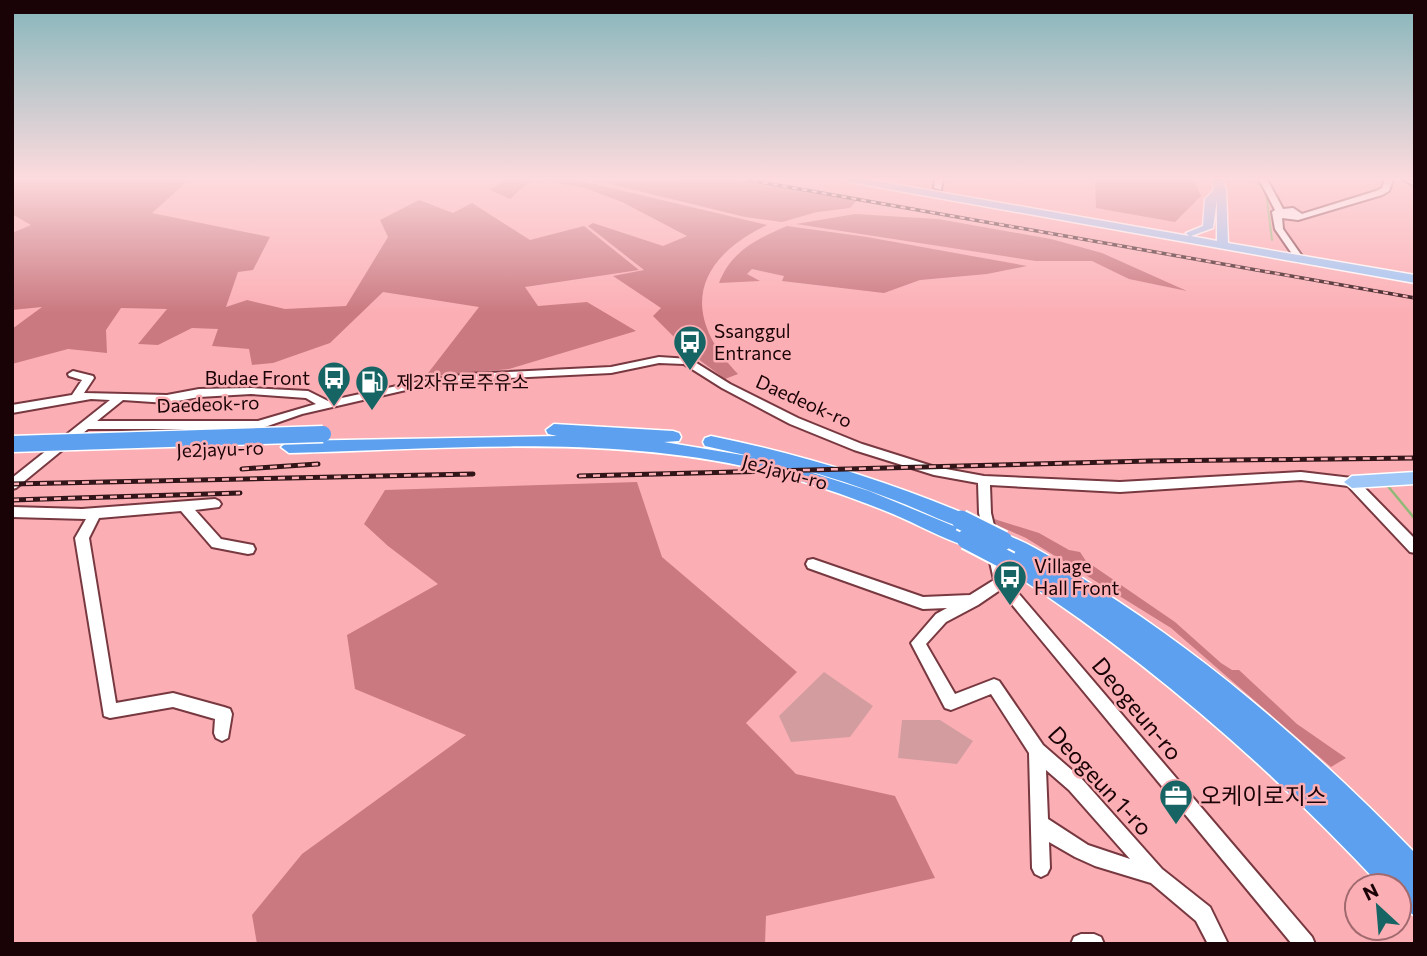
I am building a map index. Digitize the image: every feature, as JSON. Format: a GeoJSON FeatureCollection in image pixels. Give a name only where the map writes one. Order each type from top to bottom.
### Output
{"type":"FeatureCollection","features":[{"type":"Feature","properties":{"kind":"highway","name":"Je2jayu-ro"},"geometry":{"type":"LineString","coordinates":[[12,444],[323,434],[582,430],[695,440],[776,455],[855,477],[963,530],[1004,562],[1112,626],[1207,700],[1291,775],[1415,903]]}},
{"type":"Feature","properties":{"kind":"highway","name":"Je2jayu-ro"},"geometry":{"type":"LineString","coordinates":[[12,456],[289,447],[576,442],[681,449],[810,477],[963,530]]}},
{"type":"Feature","properties":{"kind":"highway","name":"Je2jayu-ro"},"geometry":{"type":"LineString","coordinates":[[1004,562],[1114,609],[1228,694],[1309,765],[1415,872]]}},
{"type":"Feature","properties":{"kind":"main road"},"geometry":{"type":"LineString","coordinates":[[1113,224],[1415,272]]}},
{"type":"Feature","properties":{"kind":"main road"},"geometry":{"type":"LineString","coordinates":[[1144,224],[1222,242]]}},
{"type":"Feature","properties":{"kind":"main road"},"geometry":{"type":"LineString","coordinates":[[1191,233],[1208,228],[1208,224]]}},
{"type":"Feature","properties":{"kind":"main road"},"geometry":{"type":"LineString","coordinates":[[1221,224],[1222,242]]}},
{"type":"Feature","properties":{"kind":"main road"},"geometry":{"type":"LineString","coordinates":[[1297,255],[1415,279]]}},
{"type":"Feature","properties":{"kind":"main road"},"geometry":{"type":"LineString","coordinates":[[1356,482],[1415,478]]}},
{"type":"Feature","properties":{"kind":"street"},"geometry":{"type":"LineString","coordinates":[[1279,224],[1279,229],[1297,255]]}},
{"type":"Feature","properties":{"kind":"street"},"geometry":{"type":"LineString","coordinates":[[1285,235],[1291,224]]}},
{"type":"Feature","properties":{"kind":"street","name":"Daedeok-ro"},"geometry":{"type":"LineString","coordinates":[[85,425],[259,425],[327,405],[405,387],[468,377],[538,376],[611,370],[659,360],[686,361],[794,421],[858,447],[934,471],[984,480],[1120,486],[1301,477],[1356,482]]}},
{"type":"Feature","properties":{"kind":"street"},"geometry":{"type":"LineString","coordinates":[[74,374],[89,378],[75,398]]}},
{"type":"Feature","properties":{"kind":"street"},"geometry":{"type":"LineString","coordinates":[[12,410],[91,395],[118,399],[167,399],[199,393],[251,391],[307,395],[327,405]]}},
{"type":"Feature","properties":{"kind":"street"},"geometry":{"type":"LineString","coordinates":[[12,485],[118,399]]}},
{"type":"Feature","properties":{"kind":"street","name":"Deogeun-ro"},"geometry":{"type":"LineString","coordinates":[[984,480],[985,513],[1004,562],[1305,944]]}},
{"type":"Feature","properties":{"kind":"street"},"geometry":{"type":"LineString","coordinates":[[1356,482],[1415,548]]}},
{"type":"Feature","properties":{"kind":"street"},"geometry":{"type":"LineString","coordinates":[[12,512],[95,513],[215,504]]}},
{"type":"Feature","properties":{"kind":"street"},"geometry":{"type":"LineString","coordinates":[[184,506],[218,543],[247,549]]}},
{"type":"Feature","properties":{"kind":"street"},"geometry":{"type":"LineString","coordinates":[[95,513],[82,538],[110,711],[173,700],[224,714],[222,733]]}},
{"type":"Feature","properties":{"kind":"street"},"geometry":{"type":"LineString","coordinates":[[813,564],[923,603],[973,601],[1004,562]]}},
{"type":"Feature","properties":{"kind":"street","name":"Deogeun 1-ro"},"geometry":{"type":"LineString","coordinates":[[973,601],[941,618],[918,643],[951,703],[994,686],[1037,751],[1075,785],[1156,875],[1203,914],[1218,944]]}},
{"type":"Feature","properties":{"kind":"street"},"geometry":{"type":"LineString","coordinates":[[1037,751],[1041,868]]}},
{"type":"Feature","properties":{"kind":"street"},"geometry":{"type":"LineString","coordinates":[[1041,825],[1064,844],[1104,863],[1156,875]]}},
{"type":"Feature","properties":{"kind":"street"},"geometry":{"type":"LineString","coordinates":[[1081,944],[1094,944]]}},
{"type":"Feature","properties":{"kind":"shaded area"},"geometry":{"type":"Polygon","coordinates":[[[29,224],[204,224],[270,237],[253,270],[238,272],[226,307],[247,300],[285,309],[346,306],[388,237],[382,224],[504,224],[530,240],[584,226],[639,270],[525,287],[538,306],[587,302],[636,331],[509,369],[425,377],[479,307],[383,292],[330,343],[273,363],[252,365],[249,349],[212,346],[218,329],[192,328],[158,345],[138,344],[167,309],[121,308],[106,330],[107,353],[68,349],[12,364],[12,329],[42,307],[12,310],[12,233],[31,225],[29,224]]]}},
{"type":"Feature","properties":{"kind":"shaded area"},"geometry":{"type":"Polygon","coordinates":[[[595,224],[663,246],[687,236],[663,224],[767,225],[742,239],[724,255],[710,272],[703,290],[702,310],[708,330],[720,352],[738,374],[725,379],[690,353],[653,316],[661,308],[613,276],[644,270],[588,226],[595,224]]]}},
{"type":"Feature","properties":{"kind":"shaded area"},"geometry":{"type":"Polygon","coordinates":[[[796,224],[964,224],[1051,239],[1102,253],[1187,291],[1129,279],[1092,261],[1036,261],[796,224]]]}},
{"type":"Feature","properties":{"kind":"shaded area"},"geometry":{"type":"Polygon","coordinates":[[[787,226],[867,237],[1027,266],[987,274],[920,280],[884,293],[782,281],[784,276],[752,269],[747,274],[760,281],[719,283],[730,262],[746,247],[787,226]]]}},
{"type":"Feature","properties":{"kind":"shaded area"},"geometry":{"type":"Polygon","coordinates":[[[637,482],[662,557],[797,672],[746,723],[796,774],[895,796],[935,878],[766,916],[765,944],[257,944],[252,915],[302,854],[466,735],[355,689],[347,635],[438,584],[364,524],[385,490],[637,482]]]}},
{"type":"Feature","properties":{"kind":"shaded area"},"geometry":{"type":"Polygon","coordinates":[[[991,518],[1039,533],[1069,550],[1080,552],[1086,561],[1175,622],[1221,663],[1232,670],[1239,670],[1297,724],[1346,758],[1331,767],[1171,628],[1026,538],[990,522],[991,518]]]}},
{"type":"Feature","properties":{"kind":"shaded area"},"geometry":{"type":"Polygon","coordinates":[[[824,672],[873,706],[850,737],[791,742],[779,716],[824,672]]]}},
{"type":"Feature","properties":{"kind":"shaded area"},"geometry":{"type":"Polygon","coordinates":[[[902,720],[940,720],[973,741],[957,764],[898,758],[902,720]]]}},
{"type":"Feature","properties":{"kind":"waterway"},"geometry":{"type":"LineString","coordinates":[[1270,224],[1272,240]]}},
{"type":"Feature","properties":{"kind":"waterway"},"geometry":{"type":"LineString","coordinates":[[1387,485],[1415,519]]}},
{"type":"Feature","properties":{"kind":"railway"},"geometry":{"type":"LineString","coordinates":[[995,224],[1415,298]]}},
{"type":"Feature","properties":{"kind":"railway"},"geometry":{"type":"LineString","coordinates":[[579,476],[1149,461],[1415,458]]}},
{"type":"Feature","properties":{"kind":"railway"},"geometry":{"type":"LineString","coordinates":[[242,469],[318,464]]}},
{"type":"Feature","properties":{"kind":"railway"},"geometry":{"type":"LineString","coordinates":[[12,484],[473,474]]}},
{"type":"Feature","properties":{"kind":"railway"},"geometry":{"type":"LineString","coordinates":[[12,500],[240,493]]}},
{"type":"Feature","properties":{"kind":"place","name":"Ssanggul Entrance"},"geometry":{"type":"Point","coordinates":[690,372]}},
{"type":"Feature","properties":{"kind":"place","name":"Budae Front"},"geometry":{"type":"Point","coordinates":[334,408]}},
{"type":"Feature","properties":{"kind":"place","name":"제2자유로주유소"},"geometry":{"type":"Point","coordinates":[372,412]}},
{"type":"Feature","properties":{"kind":"place","name":"Village Hall Front"},"geometry":{"type":"Point","coordinates":[1010,607]}},
{"type":"Feature","properties":{"kind":"place","name":"오케이로지스"},"geometry":{"type":"Point","coordinates":[1176,826]}}]}
